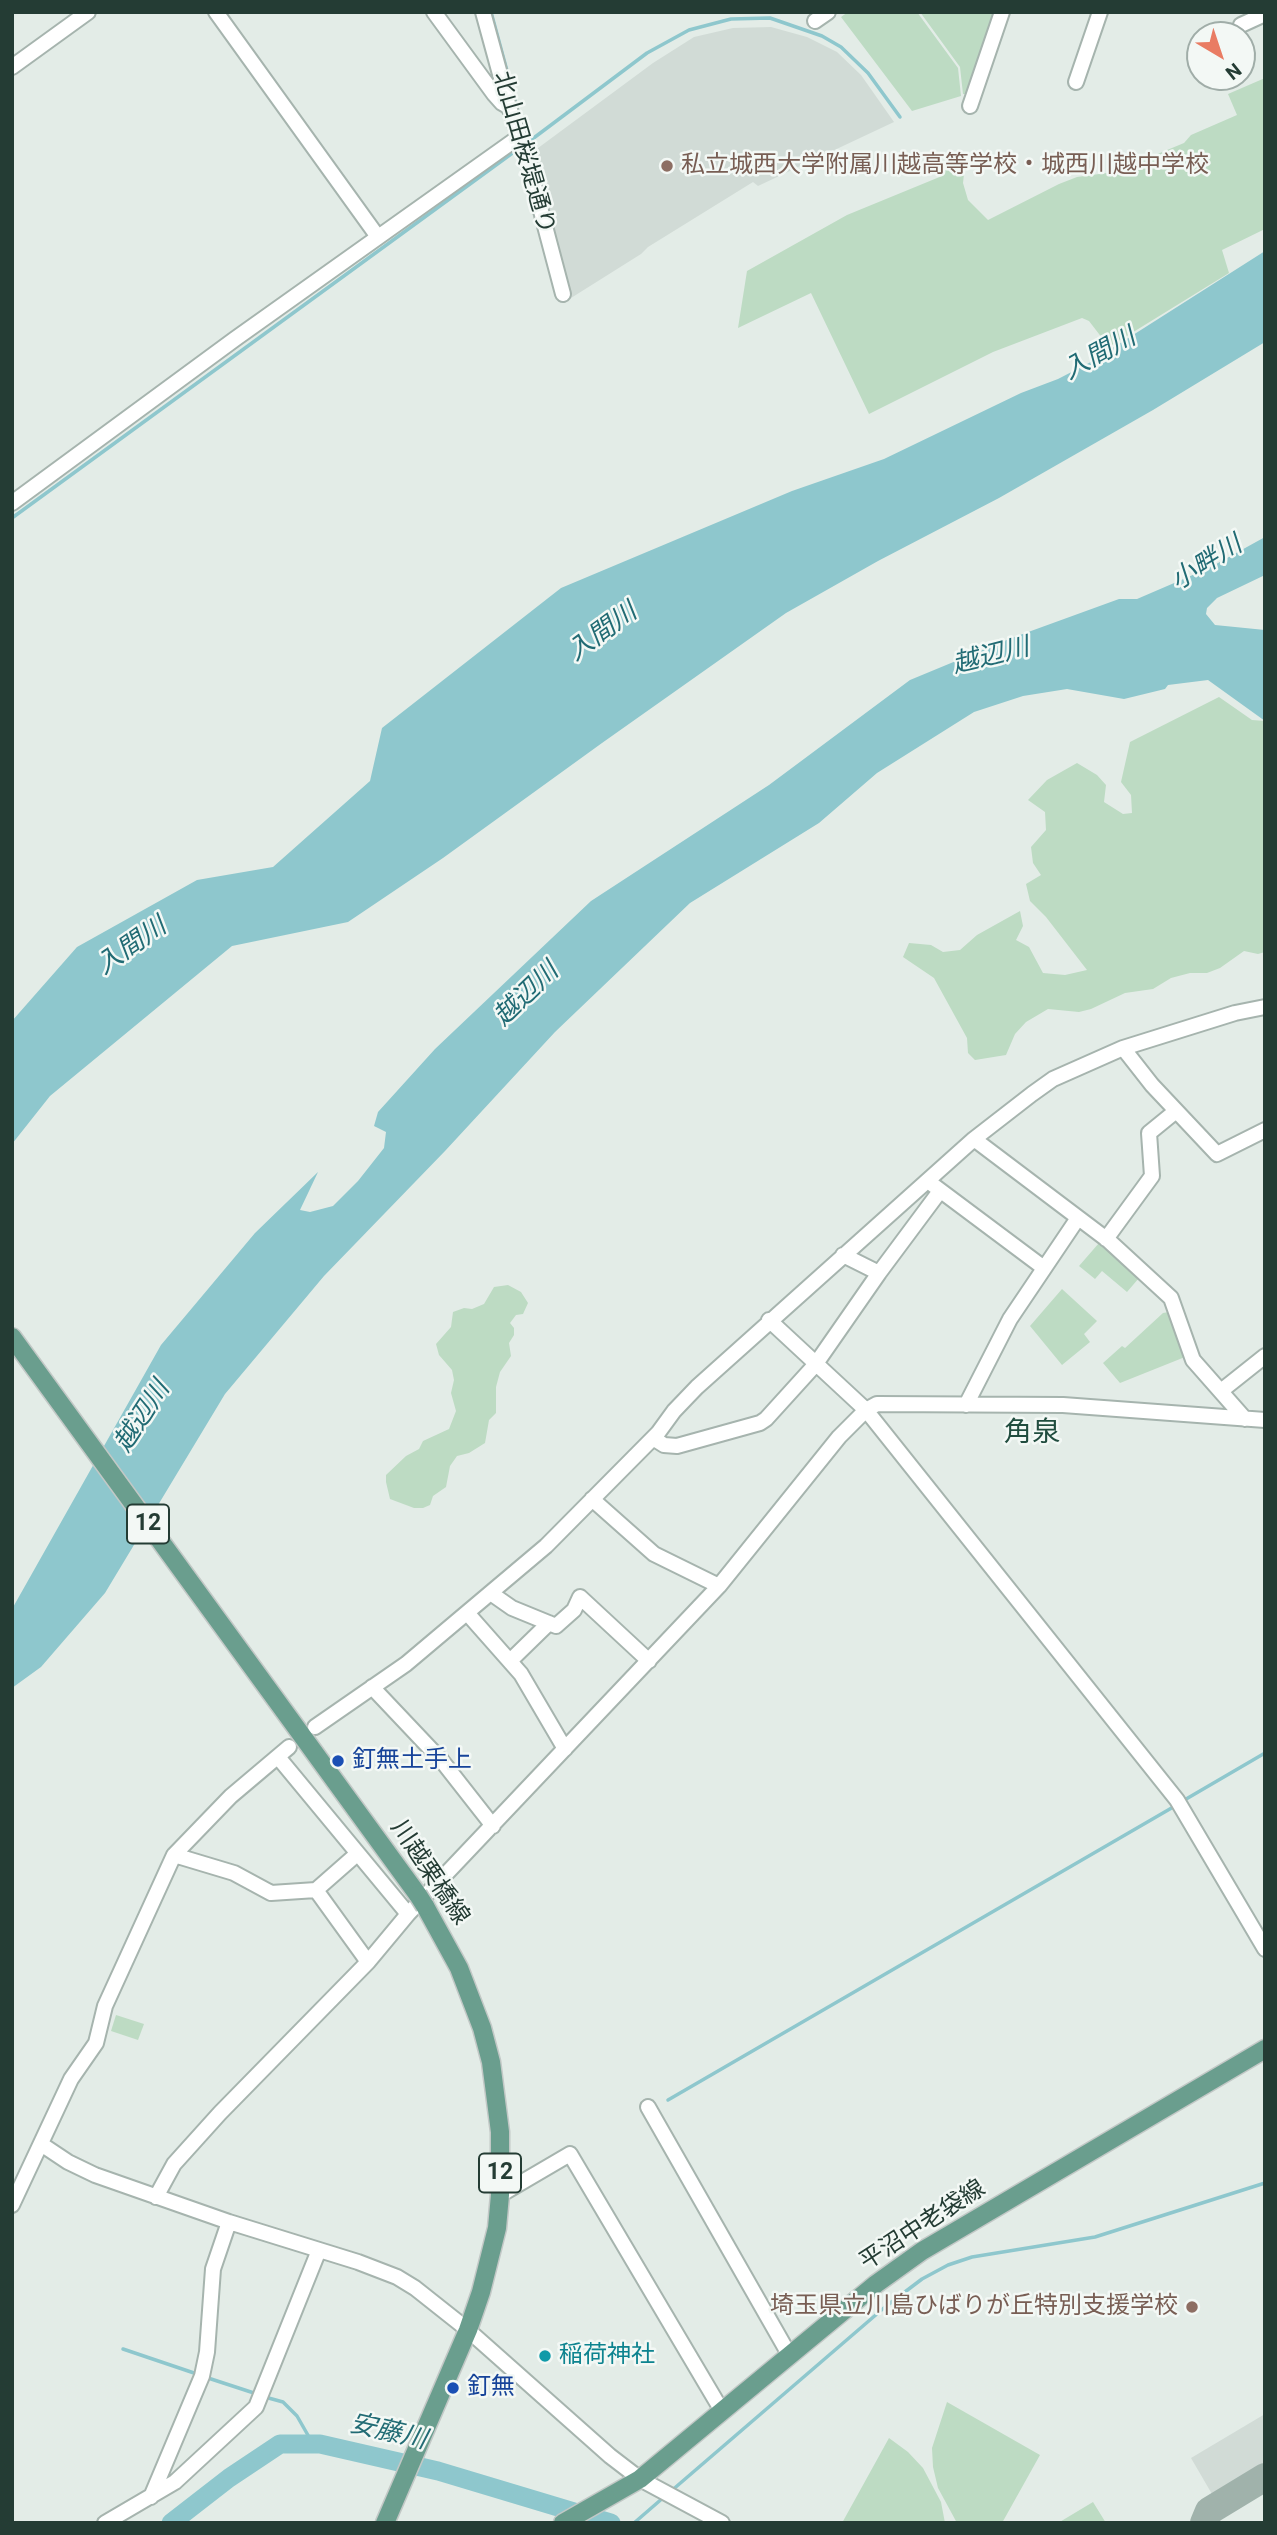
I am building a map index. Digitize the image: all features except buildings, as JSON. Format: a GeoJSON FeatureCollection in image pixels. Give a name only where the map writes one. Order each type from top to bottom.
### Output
{"type":"FeatureCollection","features":[{"type":"Feature","properties":{"kind":"main road","name":"川越栗橋線"},"geometry":{"type":"LineString","coordinates":[[13,1338],[422,1900],[459,1968],[482,2028],[491,2062],[500,2132],[500,2194],[491,2257],[468,2330],[385,2523]]}},
{"type":"Feature","properties":{"kind":"main road","name":"平沼中老袋線"},"geometry":{"type":"LineString","coordinates":[[563,2523],[610,2497],[647,2483],[722,2411],[876,2284],[939,2240],[1265,2049]]}},
{"type":"Feature","properties":{"kind":"street"},"geometry":{"type":"LineString","coordinates":[[12,67],[88,12]]}},
{"type":"Feature","properties":{"kind":"street"},"geometry":{"type":"LineString","coordinates":[[216,12],[378,237]]}},
{"type":"Feature","properties":{"kind":"street"},"geometry":{"type":"LineString","coordinates":[[434,12],[494,94],[509,107]]}},
{"type":"Feature","properties":{"kind":"street","name":"北山田桜堤通り"},"geometry":{"type":"LineString","coordinates":[[483,12],[509,107],[531,173],[563,294]]}},
{"type":"Feature","properties":{"kind":"street"},"geometry":{"type":"LineString","coordinates":[[970,106],[1002,12]]}},
{"type":"Feature","properties":{"kind":"street"},"geometry":{"type":"LineString","coordinates":[[1076,82],[1100,12]]}},
{"type":"Feature","properties":{"kind":"street"},"geometry":{"type":"LineString","coordinates":[[1248,21],[1265,14]]}},
{"type":"Feature","properties":{"kind":"street"},"geometry":{"type":"LineString","coordinates":[[12,503],[235,339],[519,137]]}},
{"type":"Feature","properties":{"kind":"street"},"geometry":{"type":"LineString","coordinates":[[315,1727],[406,1664],[492,1594],[546,1546],[653,1438],[697,1387],[769,1320],[974,1139],[1052,1079],[1123,1048],[1235,1013],[1265,1007]]}},
{"type":"Feature","properties":{"kind":"street"},"geometry":{"type":"LineString","coordinates":[[1123,1048],[1152,1085],[1217,1154],[1265,1130]]}},
{"type":"Feature","properties":{"kind":"street"},"geometry":{"type":"LineString","coordinates":[[1107,1239],[1152,1176],[1149,1133],[1176,1111]]}},
{"type":"Feature","properties":{"kind":"street"},"geometry":{"type":"LineString","coordinates":[[974,1139],[1107,1239],[1171,1298],[1193,1360],[1245,1419]]}},
{"type":"Feature","properties":{"kind":"street"},"geometry":{"type":"LineString","coordinates":[[926,1181],[1044,1268]]}},
{"type":"Feature","properties":{"kind":"street"},"geometry":{"type":"LineString","coordinates":[[653,1438],[664,1445],[677,1446],[760,1423],[815,1364],[878,1273],[940,1191]]}},
{"type":"Feature","properties":{"kind":"street"},"geometry":{"type":"LineString","coordinates":[[966,1405],[1010,1319],[1078,1218]]}},
{"type":"Feature","properties":{"kind":"street"},"geometry":{"type":"LineString","coordinates":[[843,1255],[878,1273]]}},
{"type":"Feature","properties":{"kind":"street"},"geometry":{"type":"LineString","coordinates":[[769,1320],[866,1409],[1177,1800],[1265,1949]]}},
{"type":"Feature","properties":{"kind":"street"},"geometry":{"type":"LineString","coordinates":[[1221,1391],[1265,1356]]}},
{"type":"Feature","properties":{"kind":"street"},"geometry":{"type":"LineString","coordinates":[[156,2197],[174,2164],[187,2149],[368,1962],[408,1914],[719,1586],[839,1437],[866,1409],[877,1404],[1063,1405],[1265,1420]]}},
{"type":"Feature","properties":{"kind":"street"},"geometry":{"type":"LineString","coordinates":[[592,1499],[654,1555],[719,1586]]}},
{"type":"Feature","properties":{"kind":"street"},"geometry":{"type":"LineString","coordinates":[[492,1594],[512,1608],[556,1626],[574,1610],[580,1597],[649,1661]]}},
{"type":"Feature","properties":{"kind":"street"},"geometry":{"type":"LineString","coordinates":[[468,1614],[521,1674],[565,1749]]}},
{"type":"Feature","properties":{"kind":"street"},"geometry":{"type":"LineString","coordinates":[[510,1661],[549,1623]]}},
{"type":"Feature","properties":{"kind":"street"},"geometry":{"type":"LineString","coordinates":[[372,1687],[434,1752],[493,1826]]}},
{"type":"Feature","properties":{"kind":"street"},"geometry":{"type":"LineString","coordinates":[[12,2206],[71,2079],[96,2043],[106,2006],[132,1942],[174,1855],[231,1796],[284,1752],[357,1854],[408,1914]]}},
{"type":"Feature","properties":{"kind":"street"},"geometry":{"type":"LineString","coordinates":[[174,1855],[234,1873],[271,1893],[316,1890],[357,1854]]}},
{"type":"Feature","properties":{"kind":"street"},"geometry":{"type":"LineString","coordinates":[[316,1890],[368,1962]]}},
{"type":"Feature","properties":{"kind":"street"},"geometry":{"type":"LineString","coordinates":[[648,2107],[790,2356]]}},
{"type":"Feature","properties":{"kind":"street"},"geometry":{"type":"LineString","coordinates":[[41,2144],[68,2162],[156,2197],[397,2277],[468,2330],[601,2448],[647,2483],[722,2523]]}},
{"type":"Feature","properties":{"kind":"street"},"geometry":{"type":"LineString","coordinates":[[500,2194],[570,2154],[722,2411]]}},
{"type":"Feature","properties":{"kind":"street"},"geometry":{"type":"LineString","coordinates":[[150,2498],[202,2376],[213,2269],[229,2222]]}},
{"type":"Feature","properties":{"kind":"street"},"geometry":{"type":"LineString","coordinates":[[105,2523],[175,2482],[256,2407],[319,2250]]}},
{"type":"Feature","properties":{"kind":"shaded area","name":"私立城西大学附属川越高等学校・城西川越中学校"},"geometry":{"type":"Polygon","coordinates":[[[771,27],[807,37],[837,52],[861,75],[894,122],[758,186],[753,182],[571,298],[534,151],[653,63],[694,37],[733,28],[771,27]]]}},
{"type":"Feature","properties":{"kind":"shaded area"},"geometry":{"type":"Polygon","coordinates":[[[1265,2414],[1265,2489],[1223,2513],[1191,2458],[1265,2414]]]}},
{"type":"Feature","properties":{"kind":"green space"},"geometry":{"type":"Polygon","coordinates":[[[848,12],[917,12],[958,68],[961,96],[912,111],[841,17],[848,12]]]}},
{"type":"Feature","properties":{"kind":"green space"},"geometry":{"type":"Polygon","coordinates":[[[920,12],[998,12],[969,94],[963,94],[960,67],[920,12]]]}},
{"type":"Feature","properties":{"kind":"green space"},"geometry":{"type":"Polygon","coordinates":[[[1265,78],[1265,229],[1222,250],[1229,273],[1109,347],[1089,321],[1082,318],[993,352],[869,414],[811,293],[738,328],[747,271],[847,215],[942,176],[941,171],[961,165],[968,200],[988,220],[1059,184],[1077,177],[1114,172],[1184,143],[1191,135],[1237,115],[1228,94],[1235,91],[1256,91],[1256,82],[1265,78]]]}},
{"type":"Feature","properties":{"kind":"green space"},"geometry":{"type":"Polygon","coordinates":[[[1219,697],[1252,720],[1265,721],[1265,952],[1258,954],[1244,951],[1220,968],[1207,973],[1190,973],[1171,978],[1153,989],[1125,993],[1091,1009],[1079,1012],[1048,1009],[1026,1022],[1015,1034],[1006,1055],[975,1060],[968,1053],[967,1038],[934,978],[903,957],[909,943],[931,945],[943,952],[960,950],[977,935],[1020,911],[1023,926],[1016,940],[1029,947],[1043,973],[1065,975],[1087,970],[1046,917],[1030,901],[1026,884],[1041,875],[1033,863],[1031,847],[1046,830],[1045,812],[1028,800],[1047,780],[1077,763],[1097,775],[1106,785],[1104,802],[1123,814],[1132,813],[1131,795],[1121,782],[1130,742],[1219,697]]]}},
{"type":"Feature","properties":{"kind":"green space"},"geometry":{"type":"Polygon","coordinates":[[[1099,1243],[1139,1278],[1127,1292],[1102,1271],[1095,1279],[1079,1266],[1099,1243]]]}},
{"type":"Feature","properties":{"kind":"green space"},"geometry":{"type":"Polygon","coordinates":[[[508,1285],[521,1292],[528,1303],[523,1314],[516,1315],[510,1323],[514,1328],[514,1335],[509,1343],[511,1356],[500,1372],[496,1387],[496,1413],[489,1420],[485,1443],[469,1453],[457,1456],[450,1466],[446,1487],[433,1496],[430,1505],[414,1508],[390,1499],[386,1475],[406,1456],[419,1449],[423,1441],[449,1429],[456,1411],[451,1393],[454,1380],[452,1370],[439,1355],[436,1344],[451,1327],[453,1312],[484,1304],[494,1287],[508,1285]]]}},
{"type":"Feature","properties":{"kind":"green space"},"geometry":{"type":"Polygon","coordinates":[[[1062,1289],[1097,1321],[1084,1334],[1090,1342],[1062,1365],[1030,1326],[1062,1289]]]}},
{"type":"Feature","properties":{"kind":"green space"},"geometry":{"type":"Polygon","coordinates":[[[1169,1312],[1185,1357],[1120,1383],[1103,1363],[1122,1346],[1125,1348],[1163,1313],[1169,1312]]]}},
{"type":"Feature","properties":{"kind":"green space"},"geometry":{"type":"Polygon","coordinates":[[[116,2015],[144,2024],[138,2040],[111,2031],[116,2015]]]}},
{"type":"Feature","properties":{"kind":"green space"},"geometry":{"type":"Polygon","coordinates":[[[947,2402],[1040,2455],[1002,2523],[957,2523],[938,2488],[932,2448],[947,2402]]]}},
{"type":"Feature","properties":{"kind":"green space"},"geometry":{"type":"Polygon","coordinates":[[[889,2438],[923,2468],[941,2502],[945,2523],[842,2523],[889,2438]]]}},
{"type":"Feature","properties":{"kind":"green space"},"geometry":{"type":"Polygon","coordinates":[[[1093,2502],[1106,2523],[1058,2523],[1093,2502]]]}},
{"type":"Feature","properties":{"kind":"water","name":"入間川"},"geometry":{"type":"Polygon","coordinates":[[[1265,251],[1265,342],[999,498],[786,613],[443,858],[348,922],[232,946],[50,1096],[12,1144],[12,1021],[77,947],[197,880],[273,867],[370,781],[382,728],[561,588],[792,491],[884,459],[1021,393],[1058,379],[1089,363],[1265,251]]]}},
{"type":"Feature","properties":{"kind":"water","name":"越辺川"},"geometry":{"type":"Polygon","coordinates":[[[1265,537],[1265,575],[1217,598],[1207,608],[1206,614],[1215,625],[1265,630],[1265,721],[1208,680],[1168,685],[1165,689],[1124,699],[1067,689],[1023,696],[974,712],[877,773],[819,823],[690,903],[555,1032],[324,1276],[225,1394],[105,1593],[41,1667],[12,1688],[12,1609],[161,1345],[255,1233],[318,1172],[300,1210],[310,1212],[333,1206],[358,1181],[384,1148],[386,1132],[374,1126],[378,1112],[435,1049],[591,901],[769,785],[910,680],[1009,639],[1119,599],[1137,599],[1209,568],[1265,537]]]}},
{"type":"Feature","properties":{"kind":"waterway"},"geometry":{"type":"LineString","coordinates":[[491,12],[519,115]]}},
{"type":"Feature","properties":{"kind":"waterway"},"geometry":{"type":"LineString","coordinates":[[527,143],[647,53],[689,30],[731,19],[770,18],[822,36],[841,47],[868,73],[900,117]]}},
{"type":"Feature","properties":{"kind":"waterway"},"geometry":{"type":"LineString","coordinates":[[12,518],[518,149]]}},
{"type":"Feature","properties":{"kind":"waterway"},"geometry":{"type":"LineString","coordinates":[[1181,1802],[1265,1753]]}},
{"type":"Feature","properties":{"kind":"waterway"},"geometry":{"type":"LineString","coordinates":[[668,2100],[1175,1806]]}},
{"type":"Feature","properties":{"kind":"waterway"},"geometry":{"type":"LineString","coordinates":[[670,2492],[885,2307],[922,2279],[948,2265],[972,2257],[1095,2237],[1265,2183]]}},
{"type":"Feature","properties":{"kind":"waterway"},"geometry":{"type":"LineString","coordinates":[[123,2349],[197,2374]]}},
{"type":"Feature","properties":{"kind":"waterway"},"geometry":{"type":"LineString","coordinates":[[205,2377],[257,2394]]}},
{"type":"Feature","properties":{"kind":"waterway"},"geometry":{"type":"LineString","coordinates":[[265,2397],[283,2402],[297,2416],[313,2444]]}},
{"type":"Feature","properties":{"kind":"waterway","name":"安藤川"},"geometry":{"type":"LineString","coordinates":[[171,2523],[229,2478],[280,2444],[320,2444],[438,2471],[611,2523]]}},
{"type":"Feature","properties":{"kind":"waterway"},"geometry":{"type":"LineString","coordinates":[[634,2523],[664,2497]]}},
{"type":"Feature","properties":{"kind":"taxiway"},"geometry":{"type":"LineString","coordinates":[[1204,2523],[1209,2511],[1265,2477]]}},
{"type":"Feature","properties":{"kind":"place","name":"私立城西大学附属川越高等学校・城西川越中学校"},"geometry":{"type":"Point","coordinates":[667,166]}},
{"type":"Feature","properties":{"kind":"place","name":"釘無土手上"},"geometry":{"type":"Point","coordinates":[338,1761]}},
{"type":"Feature","properties":{"kind":"place","name":"埼玉県立川島ひばりが丘特別支援学校"},"geometry":{"type":"Point","coordinates":[1192,2307]}},
{"type":"Feature","properties":{"kind":"place","name":"稲荷神社"},"geometry":{"type":"Point","coordinates":[545,2356]}},
{"type":"Feature","properties":{"kind":"place","name":"釘無"},"geometry":{"type":"Point","coordinates":[453,2388]}},
{"type":"Feature","properties":{"kind":"district","name":"角泉"},"geometry":{"type":"Point","coordinates":[1032,1434]}},
{"type":"Feature","properties":{"kind":"water label","name":"小畔川"},"geometry":{"type":"Point","coordinates":[1207,564]}}]}
